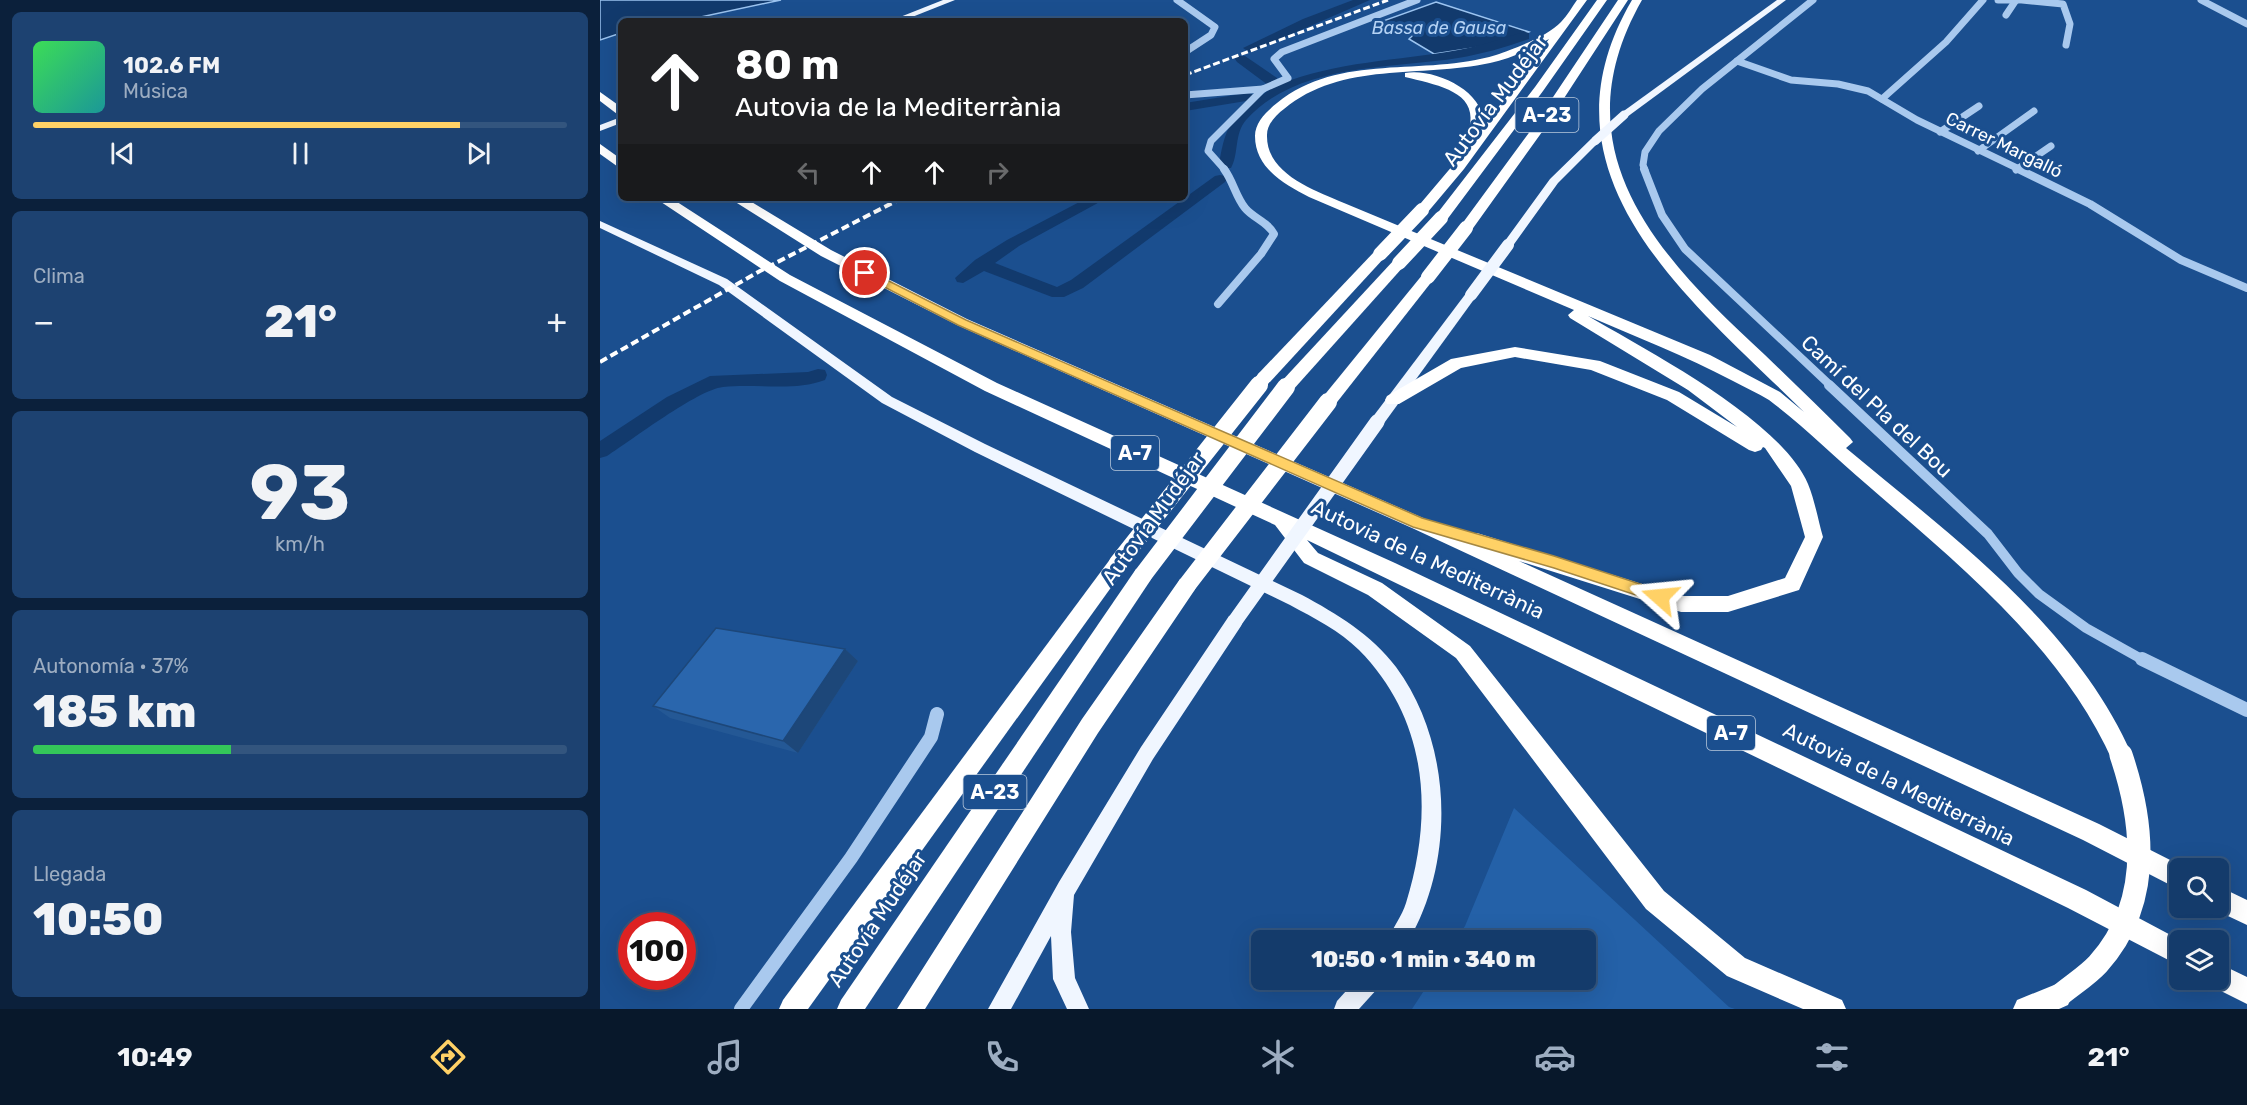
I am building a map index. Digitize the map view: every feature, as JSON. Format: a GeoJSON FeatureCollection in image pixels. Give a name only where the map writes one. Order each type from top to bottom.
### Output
{"type":"FeatureCollection","features":[{"type":"Feature","properties":{"kind":"highway"},"geometry":{"type":"LineString","coordinates":[[792,1009],[1118,563],[1201,455],[1264,378],[1348,286],[1422,210],[1460,166],[1582,0]]}},
{"type":"Feature","properties":{"kind":"highway","name":"Autovía Mudéjar"},"geometry":{"type":"LineString","coordinates":[[850,1009],[1143,575],[1286,387],[1442,218],[1539,89],[1602,0]]}},
{"type":"Feature","properties":{"kind":"highway","name":"A-23"},"geometry":{"type":"LineString","coordinates":[[910,1009],[1090,726],[1187,585],[1466,228],[1536,132],[1623,0]]}},
{"type":"Feature","properties":{"kind":"highway"},"geometry":{"type":"LineString","coordinates":[[1637,0],[1624,23],[1613,51],[1604,105],[1606,146],[1611,166],[1627,205],[1640,228],[1683,284],[2022,615],[2079,681],[2103,716],[2121,755],[2139,810],[2142,838],[2139,879],[2130,909],[2118,937],[2098,963],[2059,996],[2026,1009]]}},
{"type":"Feature","properties":{"kind":"highway"},"geometry":{"type":"LineString","coordinates":[[1563,26],[1523,49],[1488,60],[1362,74],[1315,84],[1282,102],[1268,118],[1261,130],[1261,146],[1277,171],[1308,191],[1524,285],[1704,359],[1774,396],[1964,558]]}},
{"type":"Feature","properties":{"kind":"highway"},"geometry":{"type":"LineString","coordinates":[[1362,74],[1430,79],[1460,91],[1477,109],[1479,122],[1474,135],[1422,210]]}},
{"type":"Feature","properties":{"kind":"highway"},"geometry":{"type":"LineString","coordinates":[[600,95],[618,110]]}},
{"type":"Feature","properties":{"kind":"highway"},"geometry":{"type":"LineString","coordinates":[[600,148],[618,163]]}},
{"type":"Feature","properties":{"kind":"highway","name":"Autovia de la Mediterrània"},"geometry":{"type":"LineString","coordinates":[[667,201],[785,278],[991,387],[1279,519],[2077,898],[2169,948]]}},
{"type":"Feature","properties":{"kind":"highway","name":"Autovia de la Mediterrània"},"geometry":{"type":"LineString","coordinates":[[741,201],[826,253],[962,322],[1418,523],[2080,826],[2169,872]]}},
{"type":"Feature","properties":{"kind":"highway"},"geometry":{"type":"LineString","coordinates":[[1418,523],[1554,562],[1681,604],[1728,604],[1792,584],[1814,537],[1799,484],[1771,444],[1694,386],[1524,285]]}},
{"type":"Feature","properties":{"kind":"highway"},"geometry":{"type":"LineString","coordinates":[[1393,400],[1457,363],[1515,352],[1594,365],[1673,396],[1748,441],[1799,484]]}},
{"type":"Feature","properties":{"kind":"highway"},"geometry":{"type":"LineString","coordinates":[[1279,519],[1311,558],[1375,589],[1463,652],[1654,900],[1736,967],[1833,1009]]}},
{"type":"Feature","properties":{"kind":"highway"},"geometry":{"type":"LineString","coordinates":[[2229,904],[2247,913]]}},
{"type":"Feature","properties":{"kind":"highway"},"geometry":{"type":"LineString","coordinates":[[2229,982],[2247,991]]}},
{"type":"Feature","properties":{"kind":"main road"},"geometry":{"type":"LineString","coordinates":[[902,18],[951,0]]}},
{"type":"Feature","properties":{"kind":"main road"},"geometry":{"type":"LineString","coordinates":[[999,1009],[1066,889],[1147,753],[1235,621],[1377,422],[1554,181],[1624,115],[1782,0]]}},
{"type":"Feature","properties":{"kind":"main road"},"geometry":{"type":"LineString","coordinates":[[600,128],[618,121]]}},
{"type":"Feature","properties":{"kind":"main road"},"geometry":{"type":"LineString","coordinates":[[600,224],[723,282],[887,400],[980,448],[1296,600],[1365,644],[1393,675],[1413,711],[1428,755],[1433,800],[1430,849],[1416,906],[1403,930]]}},
{"type":"Feature","properties":{"kind":"main road"},"geometry":{"type":"LineString","coordinates":[[1066,889],[1061,932],[1064,979],[1078,1009]]}},
{"type":"Feature","properties":{"kind":"main road"},"geometry":{"type":"LineString","coordinates":[[1346,1009],[1362,990]]}},
{"type":"Feature","properties":{"kind":"street"},"geometry":{"type":"LineString","coordinates":[[1178,0],[1215,27],[1211,35],[1188,50]]}},
{"type":"Feature","properties":{"kind":"street"},"geometry":{"type":"LineString","coordinates":[[1188,94],[1263,89],[1288,78],[1274,59],[1282,52],[1418,0]]}},
{"type":"Feature","properties":{"kind":"street","name":"Camí del Pla del Bou"},"geometry":{"type":"LineString","coordinates":[[1813,0],[1702,89],[1659,130],[1645,153],[1643,165],[1662,215],[1685,249],[1988,534],[2013,568],[2040,594],[2109,641],[2247,710]]}},
{"type":"Feature","properties":{"kind":"street"},"geometry":{"type":"LineString","coordinates":[[1882,99],[1947,42],[1983,0]]}},
{"type":"Feature","properties":{"kind":"street"},"geometry":{"type":"LineString","coordinates":[[1998,0],[2063,4],[2071,24],[2071,34],[2066,45]]}},
{"type":"Feature","properties":{"kind":"street"},"geometry":{"type":"LineString","coordinates":[[2006,15],[2019,0]]}},
{"type":"Feature","properties":{"kind":"street"},"geometry":{"type":"LineString","coordinates":[[2201,0],[2247,24]]}},
{"type":"Feature","properties":{"kind":"street","name":"Carrer Margalló"},"geometry":{"type":"LineString","coordinates":[[1737,61],[1791,80],[1838,84],[1868,91],[1940,132],[2090,204],[2181,260],[2247,288]]}},
{"type":"Feature","properties":{"kind":"street"},"geometry":{"type":"LineString","coordinates":[[1218,304],[1261,254],[1274,234],[1271,228],[1245,208],[1233,182],[1218,160],[1208,151],[1211,141],[1263,89]]}},
{"type":"Feature","properties":{"kind":"street"},"geometry":{"type":"LineString","coordinates":[[1940,132],[1979,106]]}},
{"type":"Feature","properties":{"kind":"street"},"geometry":{"type":"LineString","coordinates":[[1978,151],[2034,111]]}},
{"type":"Feature","properties":{"kind":"street"},"geometry":{"type":"LineString","coordinates":[[2016,170],[2051,146]]}},
{"type":"Feature","properties":{"kind":"street"},"geometry":{"type":"LineString","coordinates":[[741,1009],[851,858],[932,737],[938,714]]}},
{"type":"Feature","properties":{"kind":"shaded area"},"geometry":{"type":"Polygon","coordinates":[[[1514,808],[1729,1007],[1735,1009],[1412,1009],[1424,990],[1596,990],[1596,930],[1462,930],[1514,808]]]}},
{"type":"Feature","properties":{"kind":"water"},"geometry":{"type":"Polygon","coordinates":[[[600,0],[781,0],[696,18],[618,18],[618,34],[600,40],[600,0]]]}},
{"type":"Feature","properties":{"kind":"water","name":"Bassa de Gausa"},"geometry":{"type":"Polygon","coordinates":[[[1436,2],[1529,32],[1506,43],[1434,54],[1409,39],[1412,36],[1383,21],[1436,2]]]}},
{"type":"Feature","properties":{"kind":"building"},"geometry":{"type":"Polygon","coordinates":[[[716,628],[845,649],[783,741],[653,706],[716,628]]]}},
{"type":"Feature","properties":{"kind":"waterway"},"geometry":{"type":"LineString","coordinates":[[1249,48],[1364,0]]}},
{"type":"Feature","properties":{"kind":"waterway"},"geometry":{"type":"LineString","coordinates":[[1226,165],[1231,137],[1238,121],[1278,89],[1310,76],[1345,68],[1457,54],[1493,47],[1525,36]]}},
{"type":"Feature","properties":{"kind":"waterway"},"geometry":{"type":"LineString","coordinates":[[1241,59],[1272,81],[1272,84]]}},
{"type":"Feature","properties":{"kind":"waterway"},"geometry":{"type":"LineString","coordinates":[[1188,107],[1247,97]]}},
{"type":"Feature","properties":{"kind":"waterway"},"geometry":{"type":"LineString","coordinates":[[982,264],[1058,293],[1077,284],[1220,179]]}},
{"type":"Feature","properties":{"kind":"waterway"},"geometry":{"type":"LineString","coordinates":[[982,264],[1013,243],[1093,201]]}},
{"type":"Feature","properties":{"kind":"waterway"},"geometry":{"type":"LineString","coordinates":[[963,278],[982,264]]}},
{"type":"Feature","properties":{"kind":"waterway"},"geometry":{"type":"LineString","coordinates":[[600,451],[674,402],[717,381],[810,378],[818,375]]}},
{"type":"Feature","properties":{"kind":"railway"},"geometry":{"type":"LineString","coordinates":[[1188,74],[1388,0]]}},
{"type":"Feature","properties":{"kind":"railway"},"geometry":{"type":"LineString","coordinates":[[600,362],[760,271],[896,201]]}},
{"type":"Feature","properties":{"kind":"route"},"geometry":{"type":"LineString","coordinates":[[865,273],[962,322],[1418,523],[1554,562],[1660,597]]}}]}
